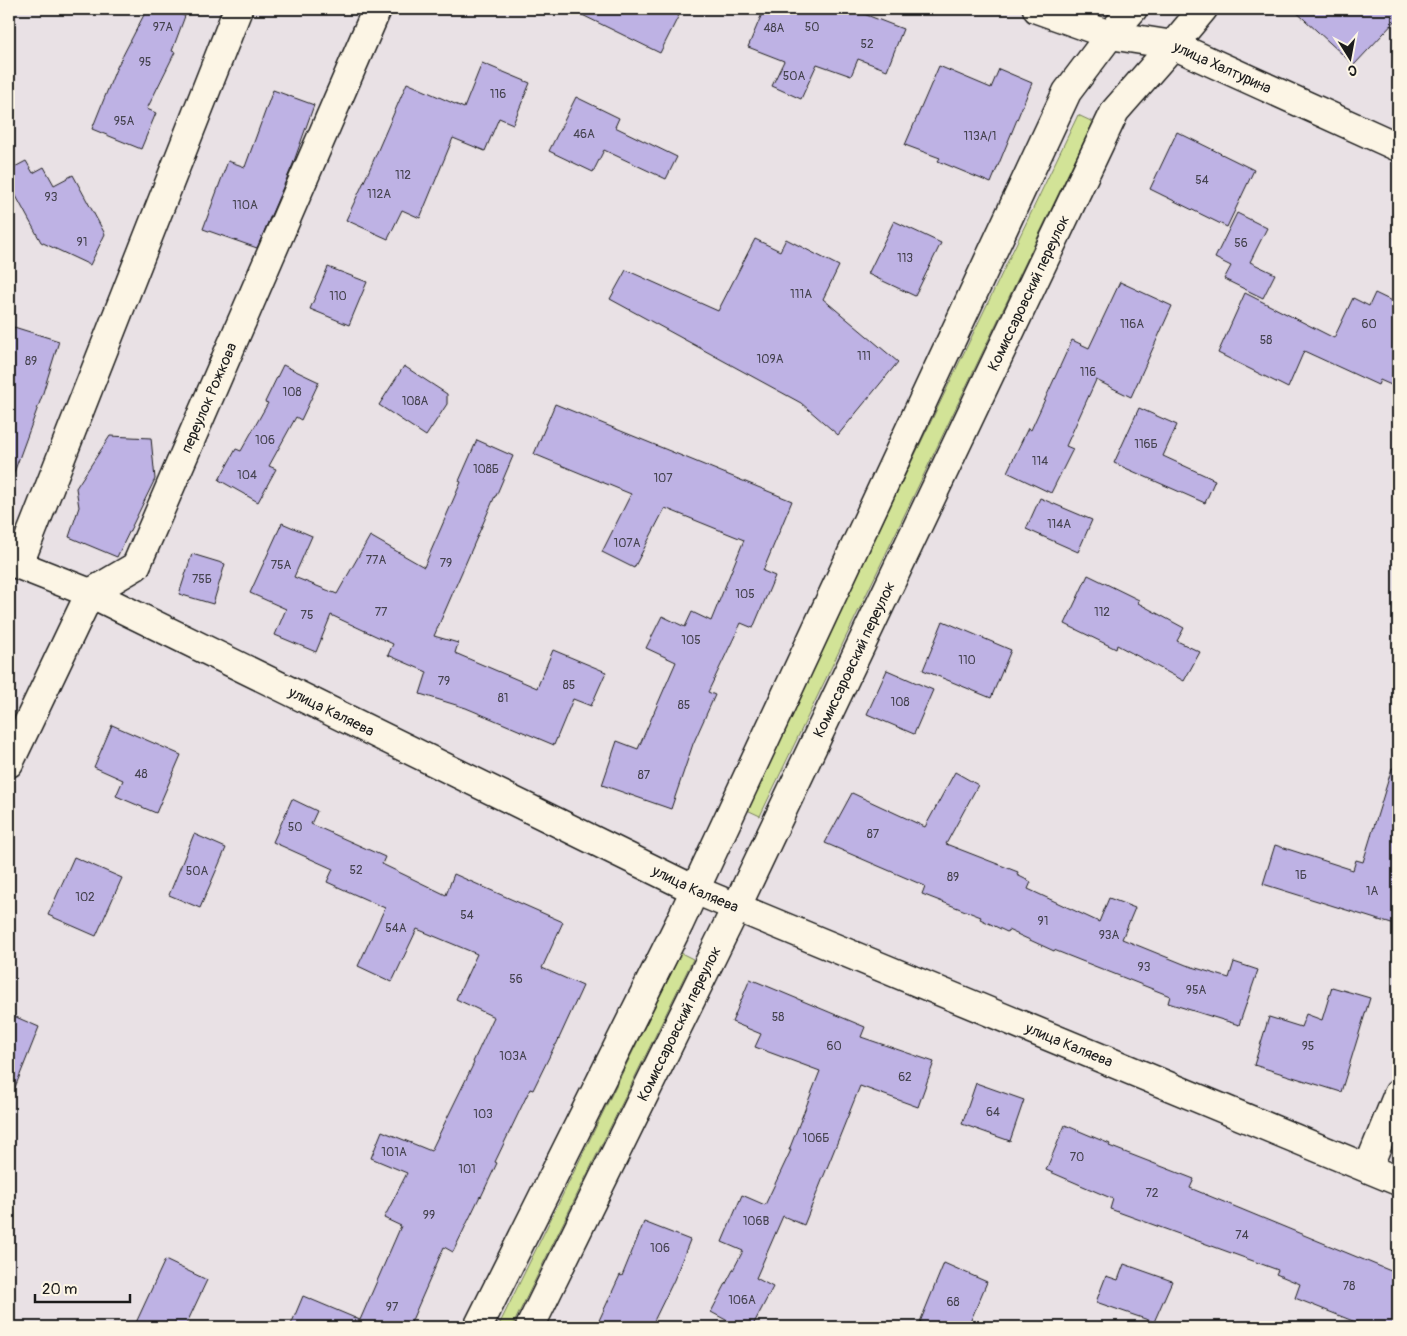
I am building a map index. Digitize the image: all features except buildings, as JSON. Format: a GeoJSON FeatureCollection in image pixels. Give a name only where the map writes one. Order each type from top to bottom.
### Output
{"type":"FeatureCollection","features":[{"type":"Feature","properties":{"kind":"street"},"geometry":{"type":"LineString","coordinates":[[14,563],[238,9]]}},
{"type":"Feature","properties":{"kind":"street","name":"переулок Рожкова"},"geometry":{"type":"LineString","coordinates":[[90,593],[136,566],[377,9]]}},
{"type":"Feature","properties":{"kind":"street","name":"улица Халтурина"},"geometry":{"type":"LineString","coordinates":[[1038,9],[1110,35],[1173,45],[1398,147]]}},
{"type":"Feature","properties":{"kind":"street"},"geometry":{"type":"LineString","coordinates":[[478,1327],[696,890],[1067,92],[1132,9]]}},
{"type":"Feature","properties":{"kind":"street","name":"Комиссаровский переулок"},"geometry":{"type":"LineString","coordinates":[[530,1327],[736,908],[1115,111],[1203,9]]}},
{"type":"Feature","properties":{"kind":"street","name":"улица Каляева"},"geometry":{"type":"LineString","coordinates":[[14,563],[90,593],[736,908],[1398,1181]]}},
{"type":"Feature","properties":{"kind":"street"},"geometry":{"type":"LineString","coordinates":[[9,763],[90,593]]}},
{"type":"Feature","properties":{"kind":"street"},"geometry":{"type":"LineString","coordinates":[[1368,1168],[1398,1094]]}},
{"type":"Feature","properties":{"kind":"green space"},"geometry":{"type":"Polygon","coordinates":[[[1078,115],[1093,122],[760,816],[745,809],[1078,115]]]}},
{"type":"Feature","properties":{"kind":"green space"},"geometry":{"type":"Polygon","coordinates":[[[681,953],[693,959],[512,1327],[498,1327],[681,953]]]}}]}
